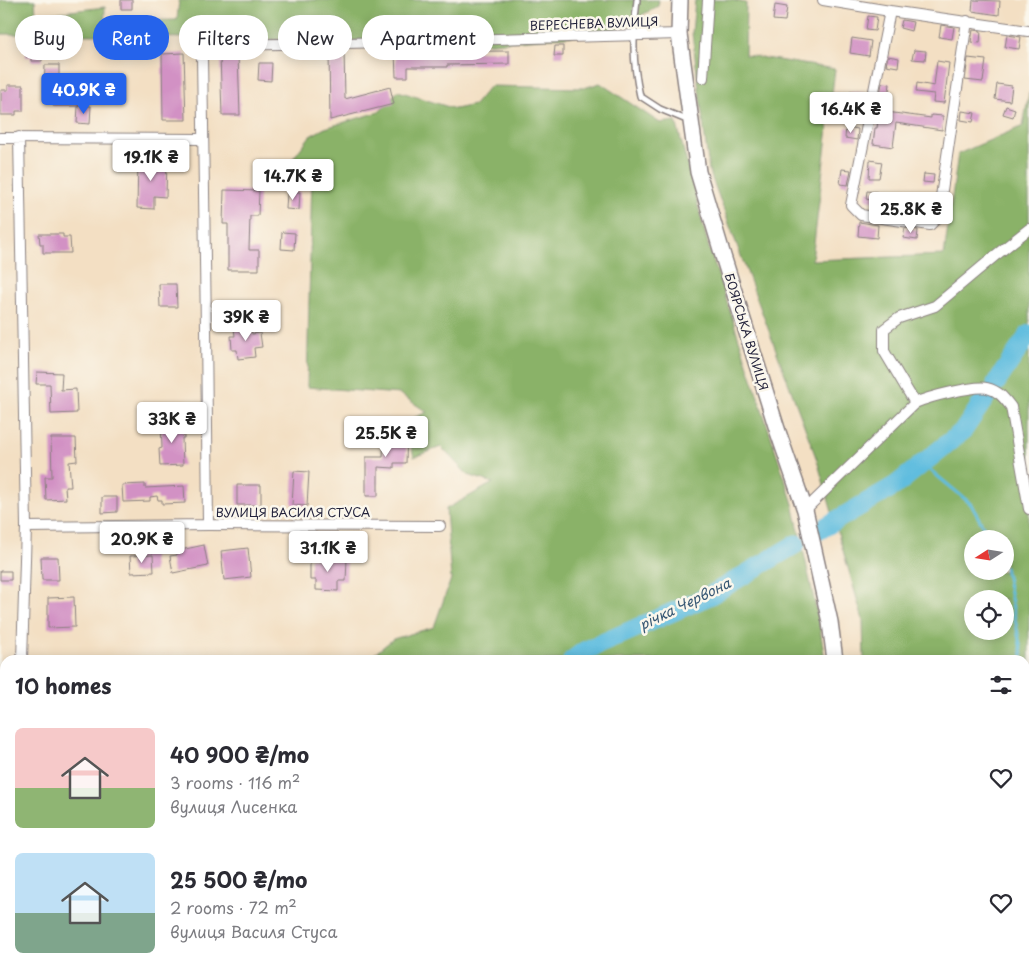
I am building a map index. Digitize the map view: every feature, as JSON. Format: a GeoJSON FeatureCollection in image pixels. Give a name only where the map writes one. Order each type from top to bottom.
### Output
{"type":"FeatureCollection","features":[{"type":"Feature","properties":{"kind":"street","name":"БОЯРСЬКА ВУЛИЦЯ"},"geometry":{"type":"LineString","coordinates":[[680,0],[679,34],[698,172],[777,428],[805,510],[830,622],[834,655]]}},
{"type":"Feature","properties":{"kind":"street"},"geometry":{"type":"LineString","coordinates":[[703,78],[708,0]]}},
{"type":"Feature","properties":{"kind":"street"},"geometry":{"type":"LineString","coordinates":[[823,0],[1028,31]]}},
{"type":"Feature","properties":{"kind":"street"},"geometry":{"type":"LineString","coordinates":[[890,11],[852,205],[861,215],[930,225],[938,217],[968,21]]}},
{"type":"Feature","properties":{"kind":"street","name":"ВЕРЕСНЕВА ВУЛИЦЯ"},"geometry":{"type":"LineString","coordinates":[[208,525],[202,56],[217,45],[679,34]]}},
{"type":"Feature","properties":{"kind":"street"},"geometry":{"type":"LineString","coordinates":[[19,137],[26,527],[22,655]]}},
{"type":"Feature","properties":{"kind":"street"},"geometry":{"type":"LineString","coordinates":[[0,138],[202,139]]}},
{"type":"Feature","properties":{"kind":"street"},"geometry":{"type":"LineString","coordinates":[[915,403],[884,351],[884,329],[899,318],[934,306],[1029,229]]}},
{"type":"Feature","properties":{"kind":"street"},"geometry":{"type":"LineString","coordinates":[[805,510],[915,403],[932,396],[986,388],[1000,394],[1011,407],[1029,510]]}},
{"type":"Feature","properties":{"kind":"street","name":"ВУЛИЦЯ ВАСИЛЯ СТУСА"},"geometry":{"type":"LineString","coordinates":[[26,527],[208,525],[440,526]]}},
{"type":"Feature","properties":{"kind":"lane"},"geometry":{"type":"LineString","coordinates":[[637,0],[633,35],[635,72],[640,96],[660,109],[690,122]]}},
{"type":"Feature","properties":{"kind":"green space"},"geometry":{"type":"Polygon","coordinates":[[[0,0],[35,0],[36,15],[15,15],[15,34],[0,34],[0,0]]]}},
{"type":"Feature","properties":{"kind":"green space"},"geometry":{"type":"Polygon","coordinates":[[[179,0],[659,0],[658,6],[610,33],[494,43],[494,15],[362,15],[362,41],[352,41],[352,15],[278,15],[278,39],[268,39],[268,15],[179,15],[179,38],[169,38],[169,20],[177,20],[179,0]]]}},
{"type":"Feature","properties":{"kind":"green space"},"geometry":{"type":"Polygon","coordinates":[[[695,0],[731,0],[746,3],[745,55],[835,69],[812,260],[944,255],[958,154],[1023,126],[1029,93],[1029,655],[864,655],[863,620],[817,460],[709,170],[692,33],[695,0]]]}},
{"type":"Feature","properties":{"kind":"green space"},"geometry":{"type":"Polygon","coordinates":[[[105,7],[105,15],[93,15],[93,35],[83,35],[83,15],[36,15],[105,7]]]}},
{"type":"Feature","properties":{"kind":"green space"},"geometry":{"type":"Polygon","coordinates":[[[600,83],[660,123],[676,121],[708,244],[793,504],[819,622],[824,655],[373,655],[393,639],[434,627],[451,579],[446,509],[493,483],[468,475],[441,447],[414,457],[405,422],[427,412],[400,394],[307,387],[312,173],[292,160],[310,136],[325,128],[379,112],[398,91],[455,109],[474,105],[490,86],[584,88],[600,83]]]}},
{"type":"Feature","properties":{"kind":"building"},"geometry":{"type":"Polygon","coordinates":[[[121,0],[132,0],[132,9],[121,9],[121,0]]]}},
{"type":"Feature","properties":{"kind":"building"},"geometry":{"type":"Polygon","coordinates":[[[973,0],[1000,1],[999,15],[972,11],[973,0]]]}},
{"type":"Feature","properties":{"kind":"building"},"geometry":{"type":"Polygon","coordinates":[[[775,5],[787,7],[785,21],[773,20],[775,5]]]}},
{"type":"Feature","properties":{"kind":"building"},"geometry":{"type":"Polygon","coordinates":[[[868,16],[877,17],[875,31],[866,30],[868,16]]]}},
{"type":"Feature","properties":{"kind":"building"},"geometry":{"type":"Polygon","coordinates":[[[902,20],[913,22],[911,31],[900,28],[902,20]]]}},
{"type":"Feature","properties":{"kind":"building"},"geometry":{"type":"Polygon","coordinates":[[[941,25],[954,27],[952,39],[939,37],[941,25]]]}},
{"type":"Feature","properties":{"kind":"building"},"geometry":{"type":"Polygon","coordinates":[[[973,30],[981,31],[980,43],[971,42],[973,30]]]}},
{"type":"Feature","properties":{"kind":"building"},"geometry":{"type":"Polygon","coordinates":[[[1007,35],[1021,37],[1019,49],[1005,47],[1007,35]]]}},
{"type":"Feature","properties":{"kind":"building"},"geometry":{"type":"Polygon","coordinates":[[[852,38],[871,41],[869,56],[850,53],[852,38]]]}},
{"type":"Feature","properties":{"kind":"building"},"geometry":{"type":"Polygon","coordinates":[[[555,46],[563,46],[563,56],[554,56],[555,46]]]}},
{"type":"Feature","properties":{"kind":"building"},"geometry":{"type":"Polygon","coordinates":[[[914,50],[926,51],[925,60],[912,59],[914,50]]]}},
{"type":"Feature","properties":{"kind":"building"},"geometry":{"type":"Polygon","coordinates":[[[494,51],[509,51],[509,64],[408,67],[408,77],[396,77],[395,60],[494,60],[494,51]]]}},
{"type":"Feature","properties":{"kind":"building"},"geometry":{"type":"Polygon","coordinates":[[[179,53],[179,60],[184,60],[186,120],[163,120],[162,60],[169,60],[169,54],[179,53]]]}},
{"type":"Feature","properties":{"kind":"building"},"geometry":{"type":"Polygon","coordinates":[[[888,56],[899,58],[898,67],[886,65],[888,56]]]}},
{"type":"Feature","properties":{"kind":"building"},"geometry":{"type":"Polygon","coordinates":[[[968,58],[986,60],[983,82],[965,80],[968,58]]]}},
{"type":"Feature","properties":{"kind":"building"},"geometry":{"type":"Polygon","coordinates":[[[220,60],[238,60],[240,115],[222,115],[220,60]]]}},
{"type":"Feature","properties":{"kind":"building"},"geometry":{"type":"Polygon","coordinates":[[[329,60],[344,60],[345,99],[390,87],[394,104],[330,120],[329,60]]]}},
{"type":"Feature","properties":{"kind":"building"},"geometry":{"type":"Polygon","coordinates":[[[937,61],[949,63],[944,103],[933,102],[934,94],[916,92],[917,83],[934,86],[937,61]]]}},
{"type":"Feature","properties":{"kind":"building"},"geometry":{"type":"Polygon","coordinates":[[[259,63],[272,63],[271,81],[258,80],[259,63]]]}},
{"type":"Feature","properties":{"kind":"building"},"geometry":{"type":"Polygon","coordinates":[[[45,65],[59,65],[59,76],[79,76],[79,106],[53,106],[53,92],[44,92],[45,65]]]}},
{"type":"Feature","properties":{"kind":"building"},"geometry":{"type":"Polygon","coordinates":[[[882,83],[890,84],[888,96],[880,94],[882,83]]]}},
{"type":"Feature","properties":{"kind":"building"},"geometry":{"type":"Polygon","coordinates":[[[997,84],[1012,86],[1010,101],[995,99],[997,84]]]}},
{"type":"Feature","properties":{"kind":"building"},"geometry":{"type":"Polygon","coordinates":[[[8,85],[23,85],[23,111],[16,111],[16,115],[1,115],[1,90],[8,90],[8,85]]]}},
{"type":"Feature","properties":{"kind":"building"},"geometry":{"type":"Polygon","coordinates":[[[851,91],[865,93],[864,104],[849,102],[851,91]]]}},
{"type":"Feature","properties":{"kind":"building"},"geometry":{"type":"Polygon","coordinates":[[[78,106],[91,106],[90,124],[77,123],[78,106]]]}},
{"type":"Feature","properties":{"kind":"building"},"geometry":{"type":"Polygon","coordinates":[[[1006,106],[1015,109],[1013,117],[1003,114],[1006,106]]]}},
{"type":"Feature","properties":{"kind":"building"},"geometry":{"type":"Polygon","coordinates":[[[879,111],[931,118],[931,115],[943,116],[942,130],[896,123],[893,147],[873,144],[879,111]]]}},
{"type":"Feature","properties":{"kind":"building"},"geometry":{"type":"Polygon","coordinates":[[[962,111],[975,113],[973,122],[961,120],[962,111]]]}},
{"type":"Feature","properties":{"kind":"building"},"geometry":{"type":"Polygon","coordinates":[[[846,127],[858,129],[857,140],[845,138],[846,127]]]}},
{"type":"Feature","properties":{"kind":"building"},"geometry":{"type":"Polygon","coordinates":[[[138,159],[167,160],[166,197],[154,196],[154,209],[137,208],[138,159]]]}},
{"type":"Feature","properties":{"kind":"building"},"geometry":{"type":"Polygon","coordinates":[[[870,160],[882,162],[879,178],[869,178],[870,160]]]}},
{"type":"Feature","properties":{"kind":"building"},"geometry":{"type":"Polygon","coordinates":[[[842,169],[851,170],[848,185],[840,184],[842,169]]]}},
{"type":"Feature","properties":{"kind":"building"},"geometry":{"type":"Polygon","coordinates":[[[924,174],[934,175],[933,183],[923,182],[924,174]]]}},
{"type":"Feature","properties":{"kind":"building"},"geometry":{"type":"Polygon","coordinates":[[[224,190],[259,191],[258,216],[250,216],[249,250],[259,250],[259,270],[228,270],[228,224],[223,224],[224,190]]]}},
{"type":"Feature","properties":{"kind":"building"},"geometry":{"type":"Polygon","coordinates":[[[867,191],[877,192],[876,201],[866,199],[867,191]]]}},
{"type":"Feature","properties":{"kind":"building"},"geometry":{"type":"Polygon","coordinates":[[[287,192],[300,192],[299,210],[286,209],[287,192]]]}},
{"type":"Feature","properties":{"kind":"building"},"geometry":{"type":"Polygon","coordinates":[[[914,197],[929,199],[927,217],[911,215],[912,211],[897,209],[898,201],[913,203],[914,197]]]}},
{"type":"Feature","properties":{"kind":"building"},"geometry":{"type":"Polygon","coordinates":[[[859,222],[878,225],[877,238],[858,236],[859,222]]]}},
{"type":"Feature","properties":{"kind":"building"},"geometry":{"type":"Polygon","coordinates":[[[905,228],[918,230],[917,240],[903,238],[905,228]]]}},
{"type":"Feature","properties":{"kind":"building"},"geometry":{"type":"Polygon","coordinates":[[[282,232],[295,233],[294,250],[281,249],[282,232]]]}},
{"type":"Feature","properties":{"kind":"building"},"geometry":{"type":"Polygon","coordinates":[[[39,234],[63,234],[63,237],[70,237],[71,253],[43,253],[43,244],[40,244],[39,234]]]}},
{"type":"Feature","properties":{"kind":"building"},"geometry":{"type":"Polygon","coordinates":[[[159,284],[176,284],[177,307],[160,307],[159,284]]]}},
{"type":"Feature","properties":{"kind":"building"},"geometry":{"type":"Polygon","coordinates":[[[251,326],[252,334],[260,333],[262,347],[254,348],[255,357],[238,359],[237,350],[232,350],[231,336],[235,336],[234,328],[251,326]]]}},
{"type":"Feature","properties":{"kind":"building"},"geometry":{"type":"Polygon","coordinates":[[[37,372],[62,373],[61,390],[76,389],[77,413],[51,414],[50,384],[36,384],[37,372]]]}},
{"type":"Feature","properties":{"kind":"building"},"geometry":{"type":"Polygon","coordinates":[[[184,421],[184,438],[182,438],[183,465],[160,466],[159,449],[162,448],[161,422],[184,421]]]}},
{"type":"Feature","properties":{"kind":"building"},"geometry":{"type":"Polygon","coordinates":[[[384,430],[407,430],[406,463],[394,463],[394,468],[378,467],[378,496],[366,496],[366,457],[383,457],[384,430]]]}},
{"type":"Feature","properties":{"kind":"building"},"geometry":{"type":"Polygon","coordinates":[[[51,438],[76,438],[77,461],[69,462],[71,487],[65,487],[66,499],[46,500],[45,477],[52,477],[51,438]]]}},
{"type":"Feature","properties":{"kind":"building"},"geometry":{"type":"Polygon","coordinates":[[[294,471],[309,472],[307,506],[292,505],[294,471]]]}},
{"type":"Feature","properties":{"kind":"building"},"geometry":{"type":"Polygon","coordinates":[[[145,484],[145,488],[184,486],[185,503],[162,504],[162,500],[158,500],[157,496],[150,497],[150,501],[123,502],[122,485],[145,484]]]}},
{"type":"Feature","properties":{"kind":"building"},"geometry":{"type":"Polygon","coordinates":[[[237,485],[261,485],[261,505],[237,505],[237,485]]]}},
{"type":"Feature","properties":{"kind":"building"},"geometry":{"type":"Polygon","coordinates":[[[102,497],[117,497],[117,512],[102,513],[102,497]]]}},
{"type":"Feature","properties":{"kind":"building"},"geometry":{"type":"Polygon","coordinates":[[[204,545],[208,566],[173,573],[170,556],[177,555],[176,551],[204,545]]]}},
{"type":"Feature","properties":{"kind":"building"},"geometry":{"type":"Polygon","coordinates":[[[248,548],[251,577],[224,580],[221,551],[248,548]]]}},
{"type":"Feature","properties":{"kind":"building"},"geometry":{"type":"Polygon","coordinates":[[[153,555],[154,572],[131,573],[130,556],[153,555]]]}},
{"type":"Feature","properties":{"kind":"building"},"geometry":{"type":"Polygon","coordinates":[[[41,557],[58,557],[59,580],[42,580],[41,557]]]}},
{"type":"Feature","properties":{"kind":"building"},"geometry":{"type":"Polygon","coordinates":[[[310,558],[347,559],[346,581],[338,581],[338,591],[316,590],[316,580],[310,580],[310,558]]]}},
{"type":"Feature","properties":{"kind":"building"},"geometry":{"type":"Polygon","coordinates":[[[0,571],[11,571],[11,580],[0,580],[0,571]]]}},
{"type":"Feature","properties":{"kind":"building"},"geometry":{"type":"Polygon","coordinates":[[[74,597],[75,627],[48,628],[48,598],[74,597]]]}},
{"type":"Feature","properties":{"kind":"waterway","name":"річка Червона"},"geometry":{"type":"LineString","coordinates":[[996,383],[1029,334]]}},
{"type":"Feature","properties":{"kind":"waterway"},"geometry":{"type":"LineString","coordinates":[[813,534],[896,485],[963,431],[986,397]]}},
{"type":"Feature","properties":{"kind":"waterway"},"geometry":{"type":"LineString","coordinates":[[923,464],[971,504],[985,530]]}},
{"type":"Feature","properties":{"kind":"waterway","name":"річка Червона"},"geometry":{"type":"LineString","coordinates":[[579,655],[709,596],[796,544]]}},
{"type":"Feature","properties":{"kind":"waterway"},"geometry":{"type":"LineString","coordinates":[[1008,580],[1022,655]]}}]}
